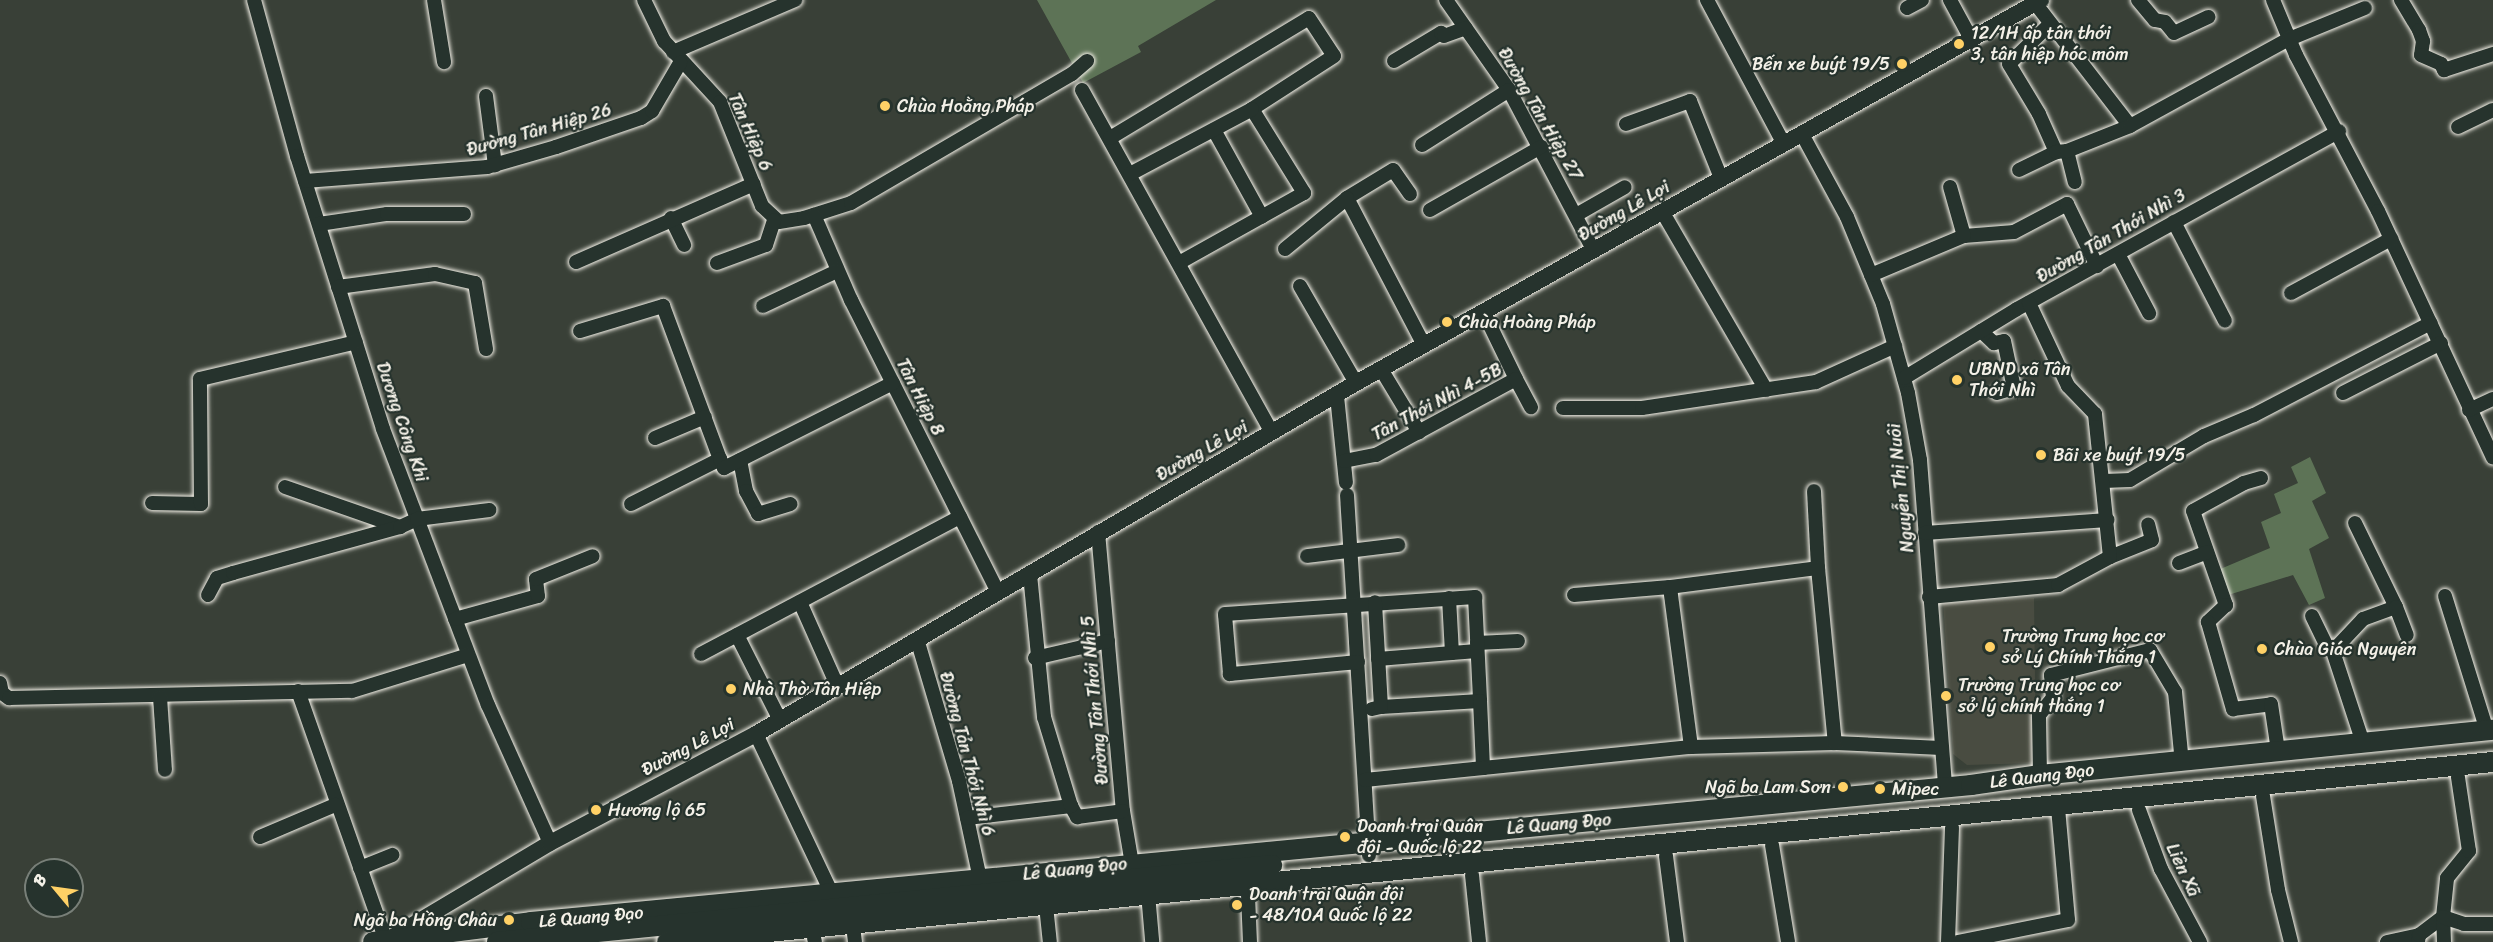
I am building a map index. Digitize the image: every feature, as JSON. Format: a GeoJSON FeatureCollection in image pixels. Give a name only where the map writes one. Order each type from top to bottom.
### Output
{"type":"FeatureCollection","features":[{"type":"Feature","properties":{"kind":"highway","name":"Lê Quang Đạo"},"geometry":{"type":"LineString","coordinates":[[1945,792],[2040,775],[2182,763],[2278,750],[2363,742],[2491,734]]}},
{"type":"Feature","properties":{"kind":"highway","name":"Lê Quang Đạo"},"geometry":{"type":"LineString","coordinates":[[497,942],[1368,849],[1945,792],[2491,734]]}},
{"type":"Feature","properties":{"kind":"highway","name":"Lê Quang Đạo"},"geometry":{"type":"LineString","coordinates":[[666,942],[2058,812],[2493,762]]}},
{"type":"Feature","properties":{"kind":"highway","name":"Lê Quang Đạo"},"geometry":{"type":"LineString","coordinates":[[2058,812],[2139,810],[2493,773]]}},
{"type":"Feature","properties":{"kind":"highway"},"geometry":{"type":"LineString","coordinates":[[1945,792],[1951,822]]}},
{"type":"Feature","properties":{"kind":"highway","name":"Lê Quang Đạo"},"geometry":{"type":"LineString","coordinates":[[774,942],[855,938],[1047,915],[1666,856],[1951,822]]}},
{"type":"Feature","properties":{"kind":"highway","name":"Lê Quang Đạo"},"geometry":{"type":"LineString","coordinates":[[382,942],[831,892],[1132,864],[1368,849]]}},
{"type":"Feature","properties":{"kind":"main road","name":"Đường Lê Lợi"},"geometry":{"type":"LineString","coordinates":[[382,942],[550,843],[756,734],[779,718],[1356,383],[1802,134],[1970,37],[2038,2]]}},
{"type":"Feature","properties":{"kind":"street","name":"Dương Công Khi"},"geometry":{"type":"LineString","coordinates":[[254,0],[305,181],[338,287],[417,519],[468,655],[550,843]]}},
{"type":"Feature","properties":{"kind":"street"},"geometry":{"type":"LineString","coordinates":[[434,0],[444,62]]}},
{"type":"Feature","properties":{"kind":"street","name":"Tân Hiệp 6"},"geometry":{"type":"LineString","coordinates":[[644,0],[677,58],[723,107],[762,206],[774,220]]}},
{"type":"Feature","properties":{"kind":"street"},"geometry":{"type":"LineString","coordinates":[[677,58],[795,0]]}},
{"type":"Feature","properties":{"kind":"street","name":"Đường Tân Hiệp 27"},"geometry":{"type":"LineString","coordinates":[[1446,0],[1509,90],[1594,251]]}},
{"type":"Feature","properties":{"kind":"street"},"geometry":{"type":"LineString","coordinates":[[1707,0],[1784,144]]}},
{"type":"Feature","properties":{"kind":"street"},"geometry":{"type":"LineString","coordinates":[[1907,8],[1922,0]]}},
{"type":"Feature","properties":{"kind":"street"},"geometry":{"type":"LineString","coordinates":[[1950,0],[1970,37]]}},
{"type":"Feature","properties":{"kind":"street"},"geometry":{"type":"LineString","coordinates":[[2138,0],[2155,20],[2165,22],[2174,33],[2208,17]]}},
{"type":"Feature","properties":{"kind":"street"},"geometry":{"type":"LineString","coordinates":[[2273,0],[2289,39],[2339,131],[2432,324],[2469,410],[2493,458]]}},
{"type":"Feature","properties":{"kind":"street"},"geometry":{"type":"LineString","coordinates":[[2401,0],[2423,40],[2421,55],[2441,64],[2444,70],[2493,54]]}},
{"type":"Feature","properties":{"kind":"street"},"geometry":{"type":"LineString","coordinates":[[2038,2],[2050,24],[2130,126]]}},
{"type":"Feature","properties":{"kind":"street"},"geometry":{"type":"LineString","coordinates":[[2019,170],[2130,126],[2289,39],[2366,8]]}},
{"type":"Feature","properties":{"kind":"street"},"geometry":{"type":"LineString","coordinates":[[1110,138],[1309,18],[1334,56],[1252,109],[1130,174]]}},
{"type":"Feature","properties":{"kind":"street"},"geometry":{"type":"LineString","coordinates":[[2050,24],[2009,64],[2061,152],[2075,182]]}},
{"type":"Feature","properties":{"kind":"street"},"geometry":{"type":"LineString","coordinates":[[1394,61],[1441,33],[1444,36],[1466,28]]}},
{"type":"Feature","properties":{"kind":"street","name":"Đường Tân Hiệp 26"},"geometry":{"type":"LineString","coordinates":[[305,181],[495,165],[641,118],[652,111],[677,58]]}},
{"type":"Feature","properties":{"kind":"street"},"geometry":{"type":"LineString","coordinates":[[717,263],[766,245],[774,220],[814,215],[851,203],[1072,74],[1087,61]]}},
{"type":"Feature","properties":{"kind":"street"},"geometry":{"type":"LineString","coordinates":[[1082,90],[1272,433]]}},
{"type":"Feature","properties":{"kind":"street"},"geometry":{"type":"LineString","coordinates":[[1422,145],[1509,90]]}},
{"type":"Feature","properties":{"kind":"street"},"geometry":{"type":"LineString","coordinates":[[486,96],[495,165]]}},
{"type":"Feature","properties":{"kind":"street"},"geometry":{"type":"LineString","coordinates":[[1626,124],[1690,101],[1721,178]]}},
{"type":"Feature","properties":{"kind":"street"},"geometry":{"type":"LineString","coordinates":[[1179,262],[1304,193],[1252,109]]}},
{"type":"Feature","properties":{"kind":"street"},"geometry":{"type":"LineString","coordinates":[[2458,127],[2493,110]]}},
{"type":"Feature","properties":{"kind":"street"},"geometry":{"type":"LineString","coordinates":[[1214,129],[1262,217]]}},
{"type":"Feature","properties":{"kind":"street","name":"Đường Tân Thới Nhì 3"},"geometry":{"type":"LineString","coordinates":[[1904,378],[2029,303],[2339,131]]}},
{"type":"Feature","properties":{"kind":"street","name":"Nguyễn Thị Nuôi"},"geometry":{"type":"LineString","coordinates":[[1802,134],[1847,216],[1871,275],[1904,378],[1920,460],[1945,792]]}},
{"type":"Feature","properties":{"kind":"street"},"geometry":{"type":"LineString","coordinates":[[1430,210],[1541,147]]}},
{"type":"Feature","properties":{"kind":"street"},"geometry":{"type":"LineString","coordinates":[[1285,249],[1347,198],[1393,170],[1410,194]]}},
{"type":"Feature","properties":{"kind":"street"},"geometry":{"type":"LineString","coordinates":[[576,262],[671,218],[754,184]]}},
{"type":"Feature","properties":{"kind":"street"},"geometry":{"type":"LineString","coordinates":[[1576,215],[1625,187]]}},
{"type":"Feature","properties":{"kind":"street"},"geometry":{"type":"LineString","coordinates":[[1950,188],[1964,236]]}},
{"type":"Feature","properties":{"kind":"street"},"geometry":{"type":"LineString","coordinates":[[1347,198],[1424,345]]}},
{"type":"Feature","properties":{"kind":"street"},"geometry":{"type":"LineString","coordinates":[[1871,275],[1964,236],[2014,232],[2067,204],[2097,266]]}},
{"type":"Feature","properties":{"kind":"street"},"geometry":{"type":"LineString","coordinates":[[1662,211],[1766,390]]}},
{"type":"Feature","properties":{"kind":"street"},"geometry":{"type":"LineString","coordinates":[[319,224],[387,214],[464,214]]}},
{"type":"Feature","properties":{"kind":"street","name":"Tân Hiệp 8"},"geometry":{"type":"LineString","coordinates":[[814,215],[837,271],[998,592]]}},
{"type":"Feature","properties":{"kind":"street"},"geometry":{"type":"LineString","coordinates":[[671,218],[684,245]]}},
{"type":"Feature","properties":{"kind":"street"},"geometry":{"type":"LineString","coordinates":[[2174,222],[2225,321]]}},
{"type":"Feature","properties":{"kind":"street"},"geometry":{"type":"LineString","coordinates":[[2291,293],[2391,239]]}},
{"type":"Feature","properties":{"kind":"street"},"geometry":{"type":"LineString","coordinates":[[2118,254],[2149,313]]}},
{"type":"Feature","properties":{"kind":"street"},"geometry":{"type":"LineString","coordinates":[[763,306],[837,271]]}},
{"type":"Feature","properties":{"kind":"street"},"geometry":{"type":"LineString","coordinates":[[338,287],[435,274],[449,274],[475,284],[486,349]]}},
{"type":"Feature","properties":{"kind":"street"},"geometry":{"type":"LineString","coordinates":[[1300,286],[1356,383]]}},
{"type":"Feature","properties":{"kind":"street"},"geometry":{"type":"LineString","coordinates":[[2029,303],[2068,386],[2095,414],[2104,481],[2110,557]]}},
{"type":"Feature","properties":{"kind":"street"},"geometry":{"type":"LineString","coordinates":[[580,331],[663,306],[724,468],[892,383]]}},
{"type":"Feature","properties":{"kind":"street"},"geometry":{"type":"LineString","coordinates":[[1484,313],[1516,379]]}},
{"type":"Feature","properties":{"kind":"street"},"geometry":{"type":"LineString","coordinates":[[2104,481],[2130,480],[2204,436],[2254,415],[2432,324]]}},
{"type":"Feature","properties":{"kind":"street"},"geometry":{"type":"LineString","coordinates":[[1982,331],[1994,343],[2004,341],[2014,388],[1997,393]]}},
{"type":"Feature","properties":{"kind":"street"},"geometry":{"type":"LineString","coordinates":[[152,503],[201,504],[200,379],[356,342]]}},
{"type":"Feature","properties":{"kind":"street"},"geometry":{"type":"LineString","coordinates":[[2343,393],[2441,343]]}},
{"type":"Feature","properties":{"kind":"street"},"geometry":{"type":"LineString","coordinates":[[1563,408],[1642,408],[1816,382],[1895,346]]}},
{"type":"Feature","properties":{"kind":"street"},"geometry":{"type":"LineString","coordinates":[[1381,369],[1419,432]]}},
{"type":"Feature","properties":{"kind":"street","name":"Tân Thới Nhì 4-5B"},"geometry":{"type":"LineString","coordinates":[[1344,461],[1376,455],[1516,379],[1531,407]]}},
{"type":"Feature","properties":{"kind":"street"},"geometry":{"type":"LineString","coordinates":[[1337,396],[1347,489],[1355,603],[1368,849]]}},
{"type":"Feature","properties":{"kind":"street"},"geometry":{"type":"LineString","coordinates":[[2469,410],[2493,399]]}},
{"type":"Feature","properties":{"kind":"street"},"geometry":{"type":"LineString","coordinates":[[655,438],[705,417]]}},
{"type":"Feature","properties":{"kind":"street"},"geometry":{"type":"LineString","coordinates":[[631,504],[720,459]]}},
{"type":"Feature","properties":{"kind":"street"},"geometry":{"type":"LineString","coordinates":[[740,460],[746,491],[758,514],[791,504]]}},
{"type":"Feature","properties":{"kind":"street"},"geometry":{"type":"LineString","coordinates":[[2261,478],[2244,483],[2193,511],[2226,608],[2211,616],[2208,622],[2233,709],[2271,704],[2278,750]]}},
{"type":"Feature","properties":{"kind":"street"},"geometry":{"type":"LineString","coordinates":[[285,487],[400,527]]}},
{"type":"Feature","properties":{"kind":"street"},"geometry":{"type":"LineString","coordinates":[[1814,491],[1818,568],[1835,743]]}},
{"type":"Feature","properties":{"kind":"street"},"geometry":{"type":"LineString","coordinates":[[208,595],[217,578],[225,575],[400,527],[417,519],[489,510]]}},
{"type":"Feature","properties":{"kind":"street"},"geometry":{"type":"LineString","coordinates":[[701,654],[960,518]]}},
{"type":"Feature","properties":{"kind":"street"},"geometry":{"type":"LineString","coordinates":[[1925,533],[2108,520]]}},
{"type":"Feature","properties":{"kind":"street"},"geometry":{"type":"LineString","coordinates":[[2355,523],[2407,634]]}},
{"type":"Feature","properties":{"kind":"street"},"geometry":{"type":"LineString","coordinates":[[1929,597],[2058,585],[2110,557],[2152,540],[2148,524]]}},
{"type":"Feature","properties":{"kind":"street","name":"Đường Tân Thới Nhì 5"},"geometry":{"type":"LineString","coordinates":[[1098,532],[1123,811],[1132,864]]}},
{"type":"Feature","properties":{"kind":"street"},"geometry":{"type":"LineString","coordinates":[[1307,556],[1398,545]]}},
{"type":"Feature","properties":{"kind":"street"},"geometry":{"type":"LineString","coordinates":[[2179,563],[2207,552]]}},
{"type":"Feature","properties":{"kind":"street"},"geometry":{"type":"LineString","coordinates":[[455,619],[538,596],[536,579],[593,556]]}},
{"type":"Feature","properties":{"kind":"street"},"geometry":{"type":"LineString","coordinates":[[1574,595],[1818,568]]}},
{"type":"Feature","properties":{"kind":"street"},"geometry":{"type":"LineString","coordinates":[[1029,573],[1035,658],[1044,717],[1071,806],[1077,817],[1123,811]]}},
{"type":"Feature","properties":{"kind":"street"},"geometry":{"type":"LineString","coordinates":[[1670,586],[1691,747]]}},
{"type":"Feature","properties":{"kind":"street"},"geometry":{"type":"LineString","coordinates":[[2445,596],[2491,734]]}},
{"type":"Feature","properties":{"kind":"street"},"geometry":{"type":"LineString","coordinates":[[1359,662],[1230,674],[1225,614],[1355,603],[1474,597],[1483,768]]}},
{"type":"Feature","properties":{"kind":"street"},"geometry":{"type":"LineString","coordinates":[[1449,598],[1452,653]]}},
{"type":"Feature","properties":{"kind":"street"},"geometry":{"type":"LineString","coordinates":[[800,602],[837,685]]}},
{"type":"Feature","properties":{"kind":"street"},"geometry":{"type":"LineString","coordinates":[[1375,602],[1381,706]]}},
{"type":"Feature","properties":{"kind":"street"},"geometry":{"type":"LineString","coordinates":[[2333,651],[2363,619],[2396,607]]}},
{"type":"Feature","properties":{"kind":"street"},"geometry":{"type":"LineString","coordinates":[[2312,616],[2326,645],[2333,651],[2363,742]]}},
{"type":"Feature","properties":{"kind":"street"},"geometry":{"type":"LineString","coordinates":[[737,635],[779,718]]}},
{"type":"Feature","properties":{"kind":"street","name":"Đường Tản Thới Nhì 6"},"geometry":{"type":"LineString","coordinates":[[917,639],[967,818],[980,879]]}},
{"type":"Feature","properties":{"kind":"street"},"geometry":{"type":"LineString","coordinates":[[1035,658],[1108,641]]}},
{"type":"Feature","properties":{"kind":"street"},"geometry":{"type":"LineString","coordinates":[[1378,659],[1452,653],[1518,641]]}},
{"type":"Feature","properties":{"kind":"street"},"geometry":{"type":"LineString","coordinates":[[2040,775],[2039,715],[2053,698],[2051,675],[2150,650],[2175,692],[2182,763]]}},
{"type":"Feature","properties":{"kind":"street"},"geometry":{"type":"LineString","coordinates":[[0,683],[2,693],[9,698],[160,697],[352,691],[468,655]]}},
{"type":"Feature","properties":{"kind":"street"},"geometry":{"type":"LineString","coordinates":[[298,691],[335,805],[360,868],[382,942]]}},
{"type":"Feature","properties":{"kind":"street"},"geometry":{"type":"LineString","coordinates":[[160,697],[165,770]]}},
{"type":"Feature","properties":{"kind":"street"},"geometry":{"type":"LineString","coordinates":[[1361,712],[1381,706],[1480,701]]}},
{"type":"Feature","properties":{"kind":"street"},"geometry":{"type":"LineString","coordinates":[[756,734],[831,892]]}},
{"type":"Feature","properties":{"kind":"street"},"geometry":{"type":"LineString","coordinates":[[1365,780],[1691,747],[1835,743],[1941,748]]}},
{"type":"Feature","properties":{"kind":"street"},"geometry":{"type":"LineString","coordinates":[[2444,942],[2443,917],[2447,878],[2470,848],[2458,777]]}},
{"type":"Feature","properties":{"kind":"street"},"geometry":{"type":"LineString","coordinates":[[2263,796],[2278,890],[2291,942]]}},
{"type":"Feature","properties":{"kind":"street"},"geometry":{"type":"LineString","coordinates":[[260,837],[335,805]]}},
{"type":"Feature","properties":{"kind":"street"},"geometry":{"type":"LineString","coordinates":[[967,818],[1071,806]]}},
{"type":"Feature","properties":{"kind":"street","name":"Liên Xã"},"geometry":{"type":"LineString","coordinates":[[2139,810],[2161,869],[2200,942]]}},
{"type":"Feature","properties":{"kind":"street"},"geometry":{"type":"LineString","coordinates":[[1958,942],[2068,920],[2058,812]]}},
{"type":"Feature","properties":{"kind":"street"},"geometry":{"type":"LineString","coordinates":[[1948,942],[1951,822]]}},
{"type":"Feature","properties":{"kind":"street"},"geometry":{"type":"LineString","coordinates":[[1772,845],[1788,942]]}},
{"type":"Feature","properties":{"kind":"street"},"geometry":{"type":"LineString","coordinates":[[360,868],[393,855]]}},
{"type":"Feature","properties":{"kind":"street"},"geometry":{"type":"LineString","coordinates":[[1666,856],[1677,942]]}},
{"type":"Feature","properties":{"kind":"street"},"geometry":{"type":"LineString","coordinates":[[1472,875],[1479,942]]}},
{"type":"Feature","properties":{"kind":"street"},"geometry":{"type":"LineString","coordinates":[[1248,895],[1250,942]]}},
{"type":"Feature","properties":{"kind":"street"},"geometry":{"type":"LineString","coordinates":[[1149,905],[1152,942]]}},
{"type":"Feature","properties":{"kind":"street"},"geometry":{"type":"LineString","coordinates":[[1047,915],[1050,942]]}},
{"type":"Feature","properties":{"kind":"street"},"geometry":{"type":"LineString","coordinates":[[2443,917],[2464,924],[2492,925]]}},
{"type":"Feature","properties":{"kind":"street"},"geometry":{"type":"LineString","coordinates":[[2387,942],[2418,938],[2443,917]]}},
{"type":"Feature","properties":{"kind":"shaded area","name":"Trường Trung học cơ sở Lý Chính Thắng 1"},"geometry":{"type":"Polygon","coordinates":[[[2034,598],[2036,763],[1967,765],[1953,754],[1943,601],[2034,598]]]}},
{"type":"Feature","properties":{"kind":"green space"},"geometry":{"type":"Polygon","coordinates":[[[1037,0],[1216,0],[1138,46],[1141,52],[1083,83],[1037,0]]]}},
{"type":"Feature","properties":{"kind":"green space"},"geometry":{"type":"Polygon","coordinates":[[[2310,457],[2326,493],[2312,501],[2329,538],[2309,549],[2325,598],[2309,605],[2293,575],[2228,595],[2218,570],[2270,548],[2261,522],[2281,513],[2274,494],[2298,483],[2291,467],[2310,457]]]}},
{"type":"Feature","properties":{"kind":"place","name":"12/1H ấp tân thới 3, tân hiệp hóc môm"},"geometry":{"type":"Point","coordinates":[1959,44]}},
{"type":"Feature","properties":{"kind":"place","name":"Bến xe buýt 19/5"},"geometry":{"type":"Point","coordinates":[1902,64]}},
{"type":"Feature","properties":{"kind":"place","name":"Chùa Hoằng Pháp"},"geometry":{"type":"Point","coordinates":[885,106]}},
{"type":"Feature","properties":{"kind":"place","name":"Chùa Hoàng Pháp"},"geometry":{"type":"Point","coordinates":[1447,322]}},
{"type":"Feature","properties":{"kind":"place","name":"UBND xã Tân Thới Nhì"},"geometry":{"type":"Point","coordinates":[1957,380]}},
{"type":"Feature","properties":{"kind":"place","name":"Bãi xe buýt 19/5"},"geometry":{"type":"Point","coordinates":[2041,455]}},
{"type":"Feature","properties":{"kind":"place","name":"Trường Trung học cơ sở Lý Chính Thắng 1"},"geometry":{"type":"Point","coordinates":[1990,647]}},
{"type":"Feature","properties":{"kind":"place","name":"Chùa Giác Nguyên"},"geometry":{"type":"Point","coordinates":[2262,649]}},
{"type":"Feature","properties":{"kind":"place","name":"Nhà Thờ Tân Hiệp"},"geometry":{"type":"Point","coordinates":[731,689]}},
{"type":"Feature","properties":{"kind":"place","name":"Trường Trung học cơ sở lý chính thắng 1"},"geometry":{"type":"Point","coordinates":[1946,696]}},
{"type":"Feature","properties":{"kind":"place","name":"Ngã ba Lam Sơn"},"geometry":{"type":"Point","coordinates":[1843,787]}},
{"type":"Feature","properties":{"kind":"place","name":"Mipec"},"geometry":{"type":"Point","coordinates":[1880,789]}},
{"type":"Feature","properties":{"kind":"place","name":"Hương lộ 65"},"geometry":{"type":"Point","coordinates":[596,810]}},
{"type":"Feature","properties":{"kind":"place","name":"Doanh trại Quân đội - Quốc lộ 22"},"geometry":{"type":"Point","coordinates":[1345,837]}},
{"type":"Feature","properties":{"kind":"place","name":"Doanh trại Quận đội - 48/10A Quốc lộ 22"},"geometry":{"type":"Point","coordinates":[1237,905]}},
{"type":"Feature","properties":{"kind":"place","name":"Ngã ba Hồng Châu"},"geometry":{"type":"Point","coordinates":[509,920]}}]}
